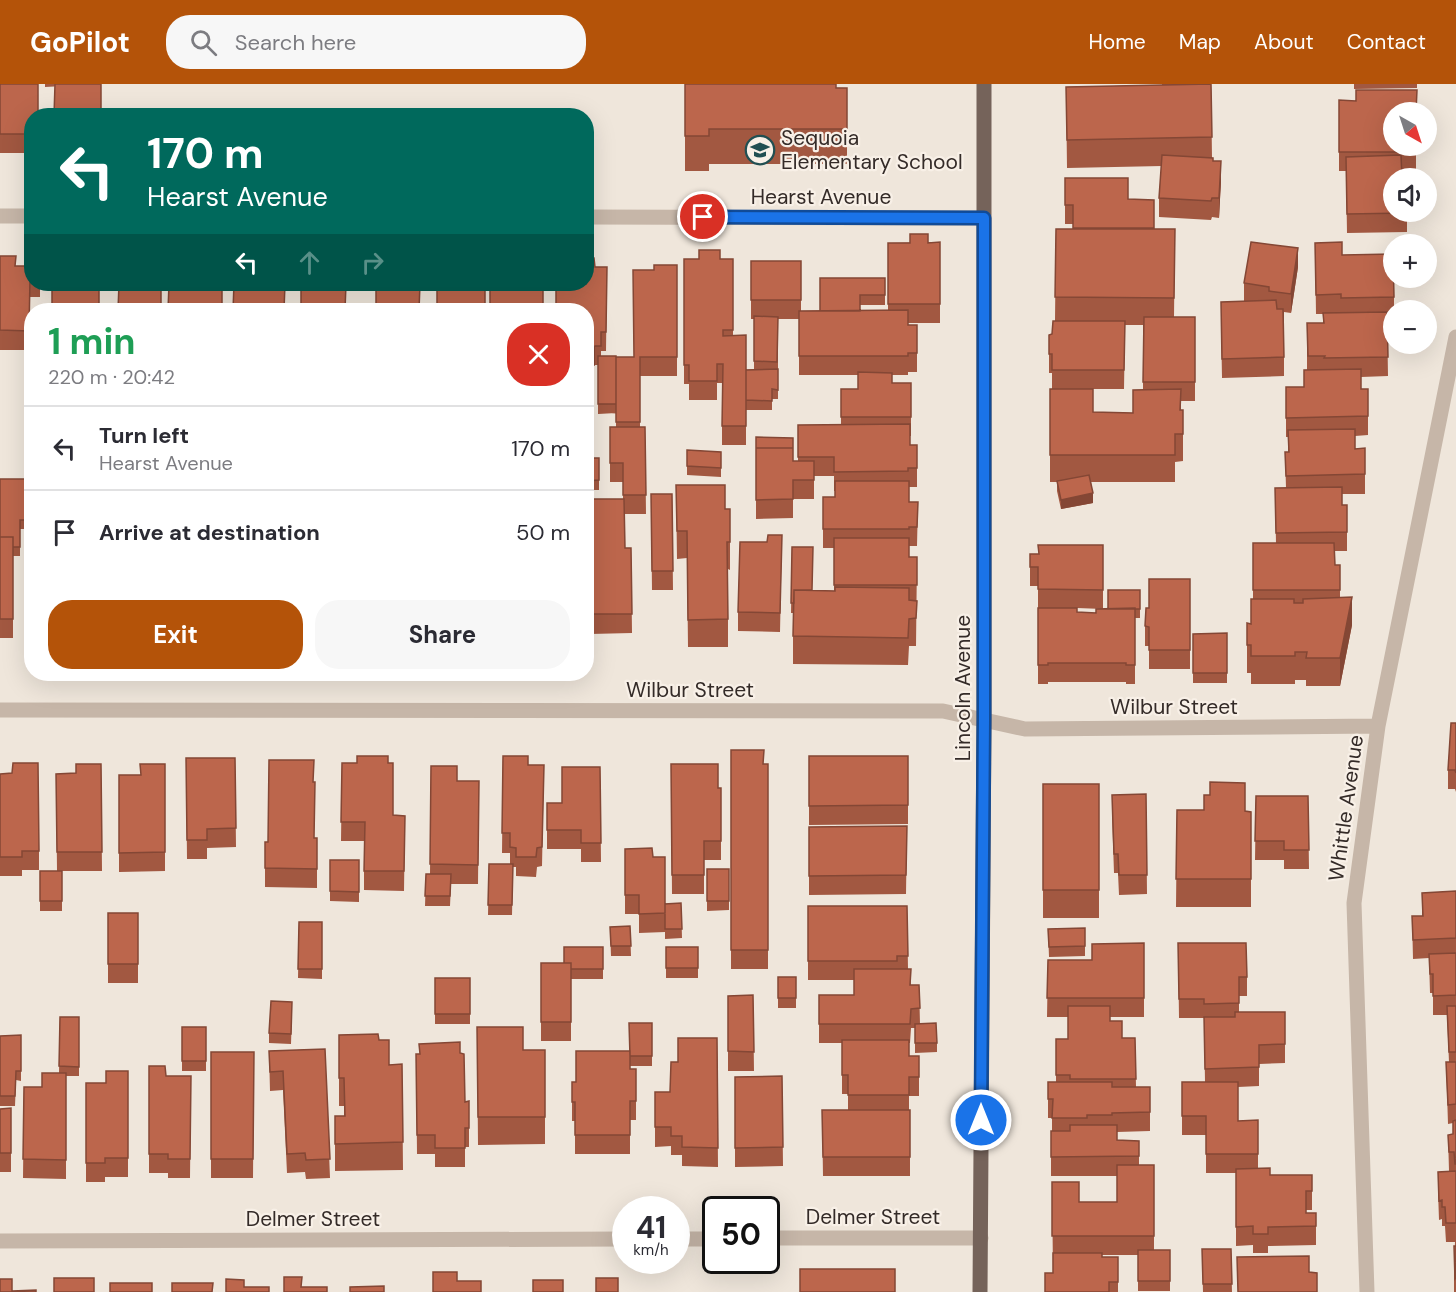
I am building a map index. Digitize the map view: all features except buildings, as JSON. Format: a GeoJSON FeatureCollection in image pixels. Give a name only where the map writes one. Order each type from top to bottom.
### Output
{"type":"FeatureCollection","features":[{"type":"Feature","properties":{"kind":"main road","name":"Lincoln Avenue"},"geometry":{"type":"LineString","coordinates":[[981,1292],[984,84]]}},
{"type":"Feature","properties":{"kind":"street"},"geometry":{"type":"LineString","coordinates":[[0,216],[24,216]]}},
{"type":"Feature","properties":{"kind":"street","name":"Hearst Avenue"},"geometry":{"type":"LineString","coordinates":[[594,217],[984,218]]}},
{"type":"Feature","properties":{"kind":"street","name":"Whittle Avenue"},"geometry":{"type":"LineString","coordinates":[[1367,1292],[1354,903],[1378,726],[1456,337]]}},
{"type":"Feature","properties":{"kind":"street","name":"Wilbur Street"},"geometry":{"type":"LineString","coordinates":[[0,710],[943,711],[1025,729],[1378,726]]}},
{"type":"Feature","properties":{"kind":"street","name":"Delmer Street"},"geometry":{"type":"LineString","coordinates":[[780,1238],[981,1238]]}},
{"type":"Feature","properties":{"kind":"street","name":"Delmer Street"},"geometry":{"type":"LineString","coordinates":[[0,1241],[612,1239]]}},
{"type":"Feature","properties":{"kind":"place","name":"Sequoia Elementary School"},"geometry":{"type":"Point","coordinates":[760,150]}},
{"type":"Feature","properties":{"kind":"route"},"geometry":{"type":"LineString","coordinates":[[703,217],[984,218],[981,1120]]}}]}
